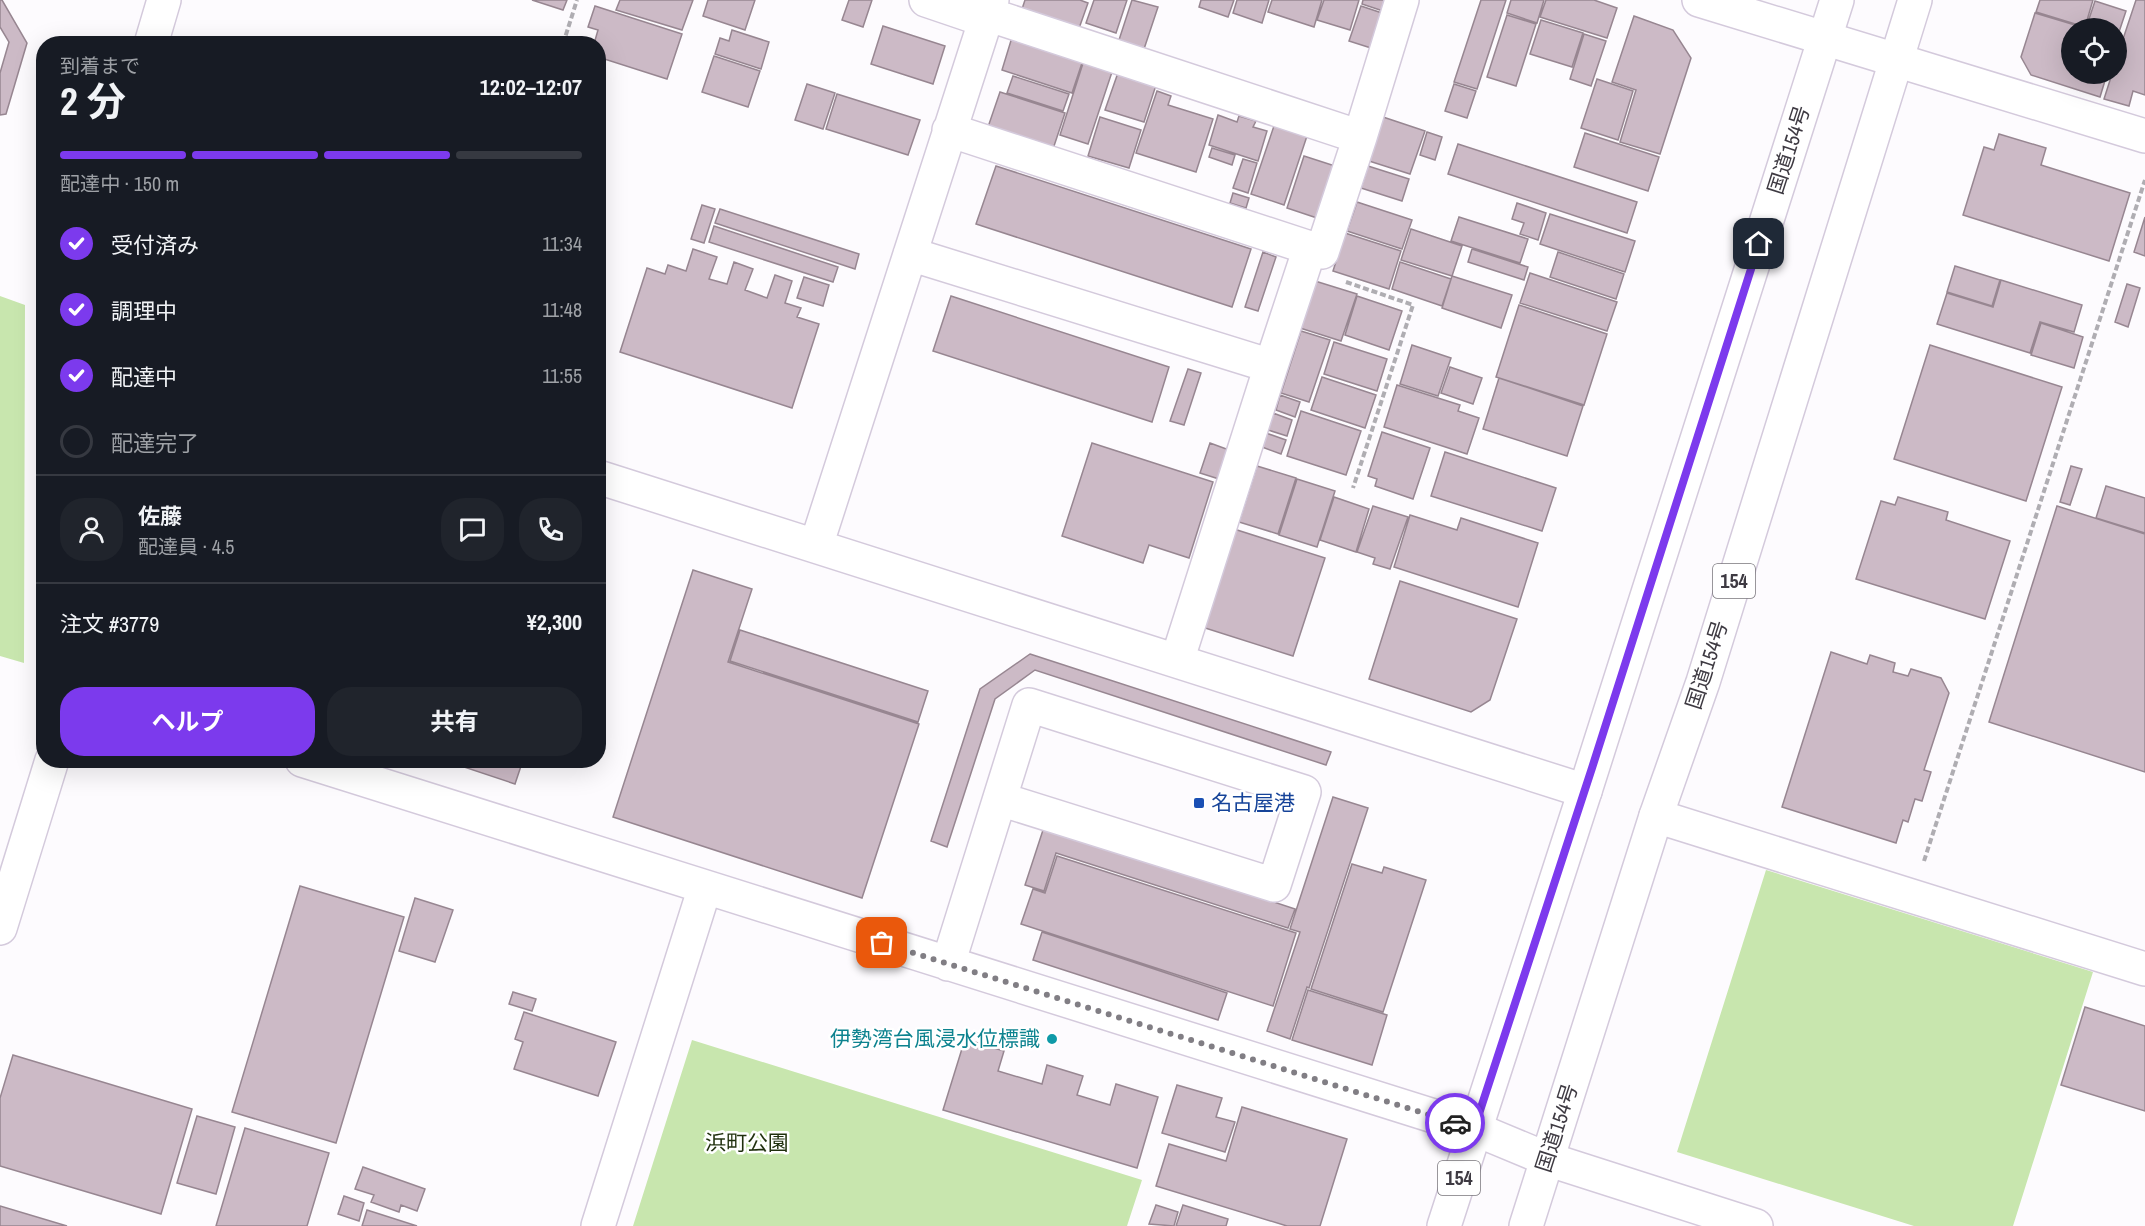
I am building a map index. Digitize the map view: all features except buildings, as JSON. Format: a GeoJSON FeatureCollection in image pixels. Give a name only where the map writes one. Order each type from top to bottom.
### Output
{"type":"FeatureCollection","features":[{"type":"Feature","properties":{"kind":"main road"},"geometry":{"type":"LineString","coordinates":[[153,36],[164,0]]}},
{"type":"Feature","properties":{"kind":"main road"},"geometry":{"type":"LineString","coordinates":[[926,0],[988,11],[1360,137]]}},
{"type":"Feature","properties":{"kind":"main road"},"geometry":{"type":"LineString","coordinates":[[949,130],[1307,258],[1322,252],[1402,0]]}},
{"type":"Feature","properties":{"kind":"main road"},"geometry":{"type":"LineString","coordinates":[[1699,0],[2145,136]]}},
{"type":"Feature","properties":{"kind":"main road","name":"国道154号"},"geometry":{"type":"LineString","coordinates":[[1444,1226],[1837,0]]}},
{"type":"Feature","properties":{"kind":"main road","name":"国道154号"},"geometry":{"type":"LineString","coordinates":[[1526,1226],[1656,816],[1703,682],[1915,0]]}},
{"type":"Feature","properties":{"kind":"main road"},"geometry":{"type":"LineString","coordinates":[[816,546],[988,11]]}},
{"type":"Feature","properties":{"kind":"main road"},"geometry":{"type":"LineString","coordinates":[[910,254],[1271,366]]}},
{"type":"Feature","properties":{"kind":"main road"},"geometry":{"type":"LineString","coordinates":[[1178,661],[1307,258]]}},
{"type":"Feature","properties":{"kind":"main road"},"geometry":{"type":"LineString","coordinates":[[606,480],[1585,790]]}},
{"type":"Feature","properties":{"kind":"main road"},"geometry":{"type":"LineString","coordinates":[[948,964],[1029,705],[1304,792],[1274,885],[1000,799]]}},
{"type":"Feature","properties":{"kind":"main road"},"geometry":{"type":"LineString","coordinates":[[0,928],[50,768]]}},
{"type":"Feature","properties":{"kind":"main road"},"geometry":{"type":"LineString","coordinates":[[327,768],[1474,1129],[1547,1159],[1755,1226]]}},
{"type":"Feature","properties":{"kind":"main road"},"geometry":{"type":"LineString","coordinates":[[1656,816],[2145,969]]}},
{"type":"Feature","properties":{"kind":"main road"},"geometry":{"type":"LineString","coordinates":[[598,1226],[705,887]]}},
{"type":"Feature","properties":{"kind":"path"},"geometry":{"type":"LineString","coordinates":[[566,36],[578,0]]}},
{"type":"Feature","properties":{"kind":"path"},"geometry":{"type":"LineString","coordinates":[[1913,896],[2145,180]]}},
{"type":"Feature","properties":{"kind":"path"},"geometry":{"type":"LineString","coordinates":[[1307,258],[1413,305],[1353,488]]}},
{"type":"Feature","properties":{"kind":"green space"},"geometry":{"type":"Polygon","coordinates":[[[0,296],[25,305],[24,663],[0,656],[0,296]]]}},
{"type":"Feature","properties":{"kind":"green space"},"geometry":{"type":"Polygon","coordinates":[[[1766,870],[2093,972],[2013,1226],[1914,1226],[1677,1152],[1766,870]]]}},
{"type":"Feature","properties":{"kind":"green space","name":"浜町公園"},"geometry":{"type":"Polygon","coordinates":[[[692,1040],[1142,1180],[1127,1226],[633,1226],[692,1040]]]}},
{"type":"Feature","properties":{"kind":"way so far"},"geometry":{"type":"LineString","coordinates":[[882,943],[1455,1123]]}},
{"type":"Feature","properties":{"kind":"place","name":"名古屋港"},"geometry":{"type":"Point","coordinates":[1199,803]}},
{"type":"Feature","properties":{"kind":"place","name":"伊勢湾台風浸水位標識"},"geometry":{"type":"Point","coordinates":[1052,1039]}},
{"type":"Feature","properties":{"kind":"route"},"geometry":{"type":"LineString","coordinates":[[1455,1123],[1474,1129],[1759,244]]}}]}
